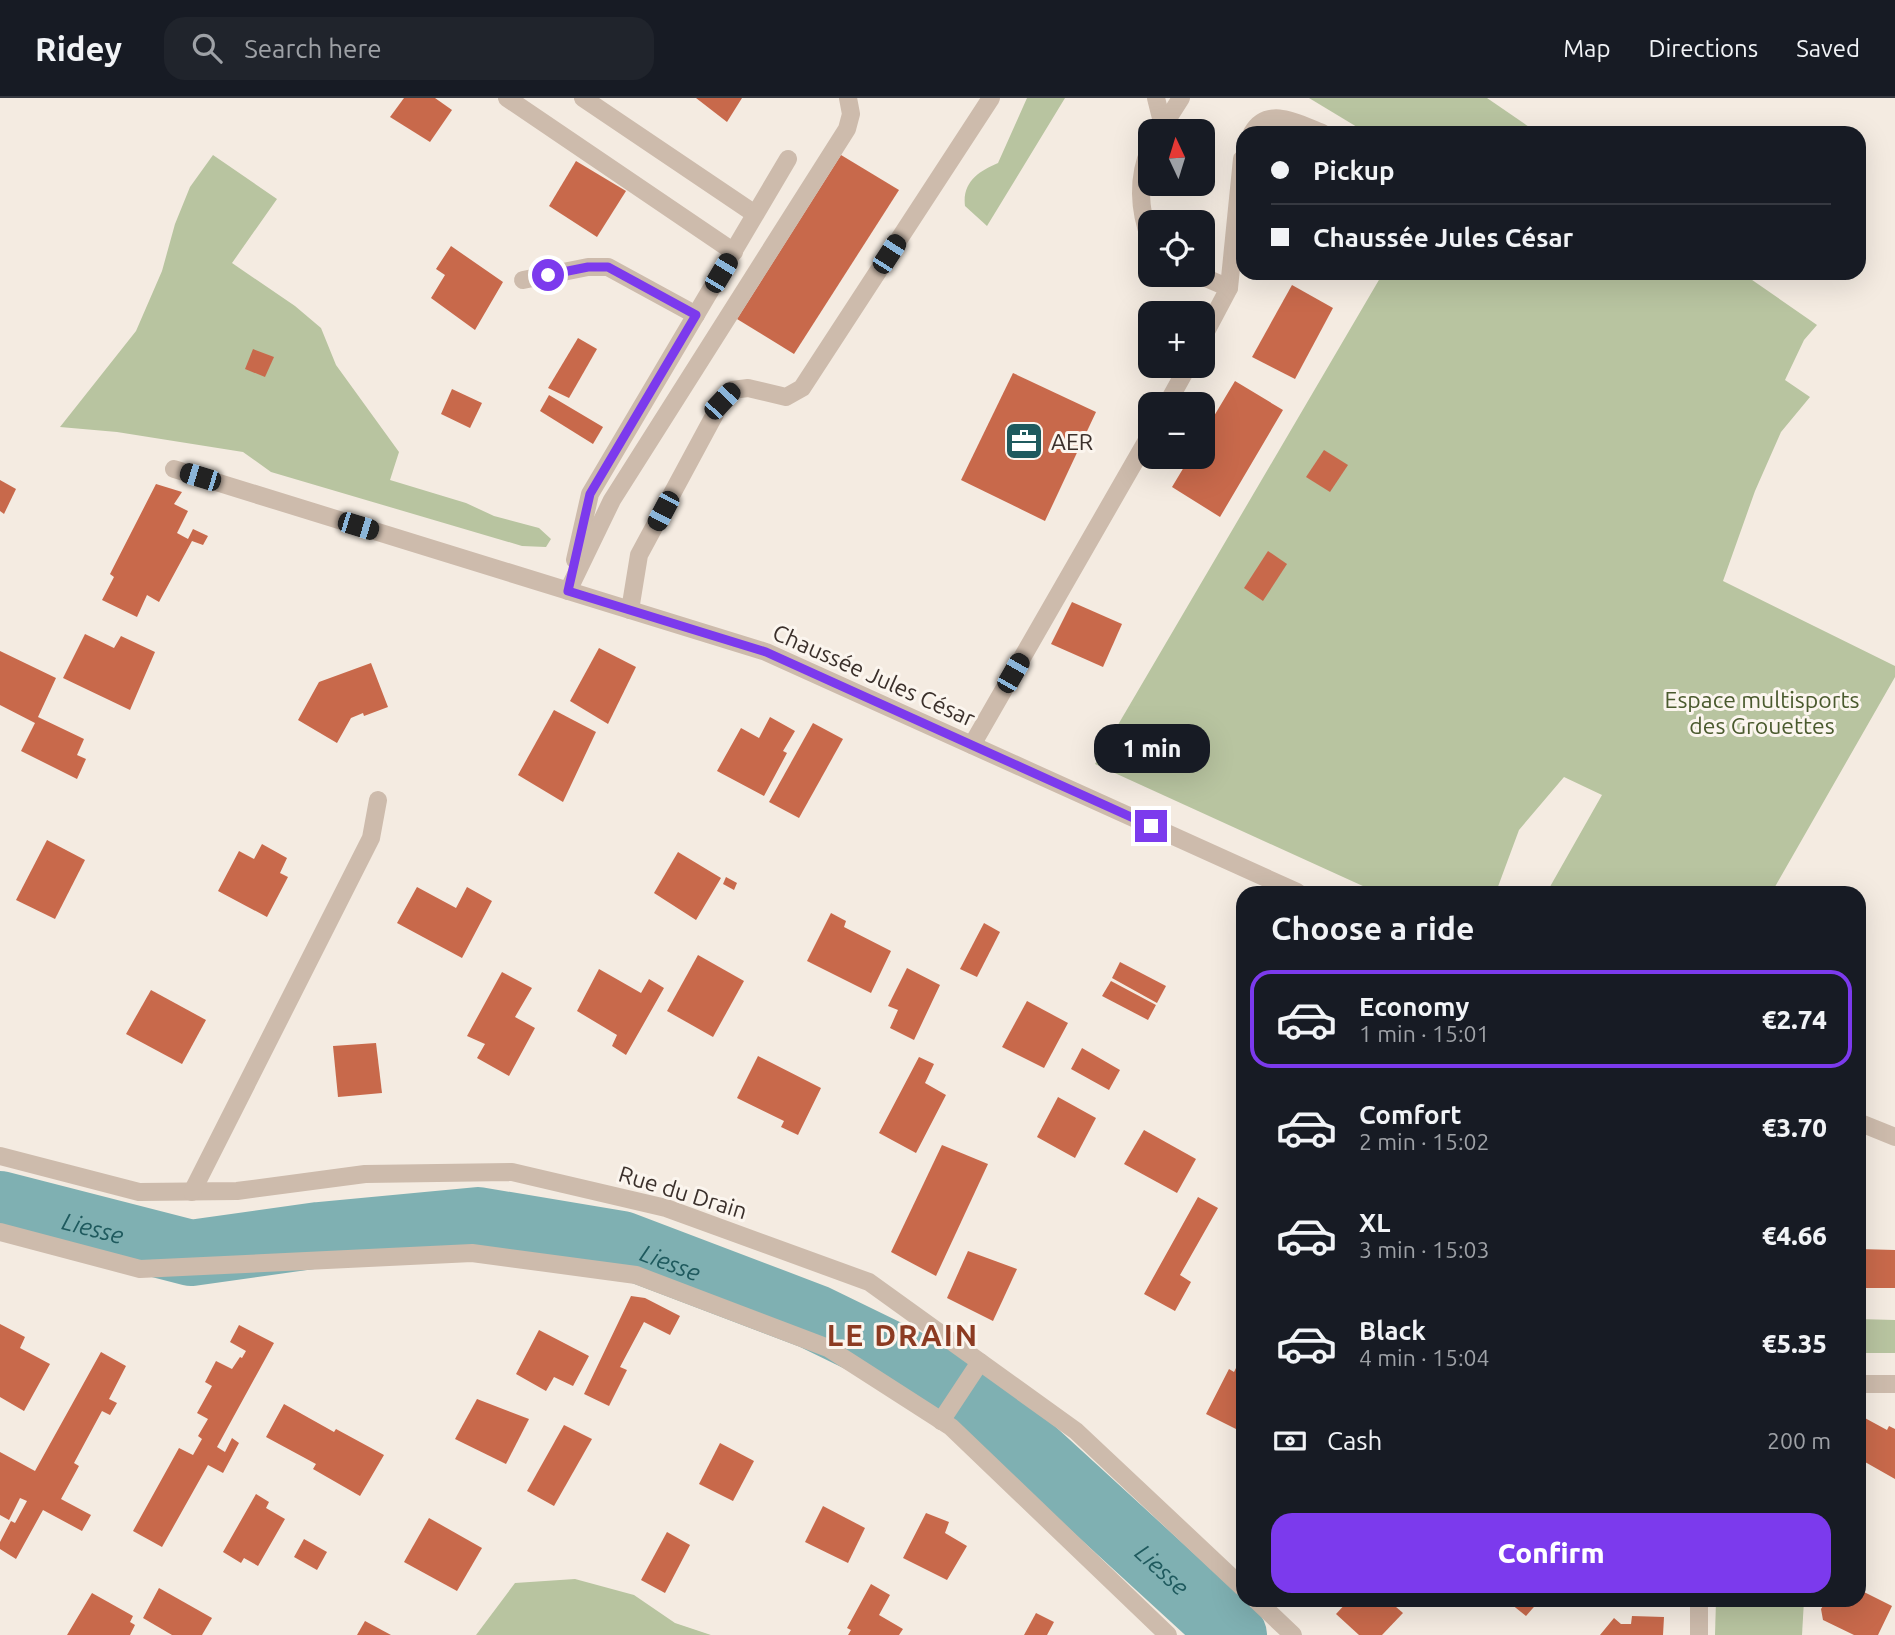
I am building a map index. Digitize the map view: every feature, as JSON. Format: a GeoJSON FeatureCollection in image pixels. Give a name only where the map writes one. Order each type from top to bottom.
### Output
{"type":"FeatureCollection","features":[{"type":"Feature","properties":{"kind":"street"},"geometry":{"type":"LineString","coordinates":[[506,98],[734,252]]}},
{"type":"Feature","properties":{"kind":"street"},"geometry":{"type":"LineString","coordinates":[[583,98],[755,214]]}},
{"type":"Feature","properties":{"kind":"street"},"geometry":{"type":"LineString","coordinates":[[568,591],[612,499],[847,129],[850,106],[861,98]]}},
{"type":"Feature","properties":{"kind":"street"},"geometry":{"type":"LineString","coordinates":[[630,610],[639,555],[722,401],[732,390],[748,388],[786,397],[802,388],[991,98]]}},
{"type":"Feature","properties":{"kind":"street"},"geometry":{"type":"LineString","coordinates":[[1156,98],[1159,119]]}},
{"type":"Feature","properties":{"kind":"street"},"geometry":{"type":"LineString","coordinates":[[1167,119],[1181,98]]}},
{"type":"Feature","properties":{"kind":"street"},"geometry":{"type":"LineString","coordinates":[[1257,126],[1271,117],[1304,126]]}},
{"type":"Feature","properties":{"kind":"street"},"geometry":{"type":"LineString","coordinates":[[568,591],[590,494],[788,159]]}},
{"type":"Feature","properties":{"kind":"street"},"geometry":{"type":"LineString","coordinates":[[1215,314],[1229,288],[1236,249]]}},
{"type":"Feature","properties":{"kind":"street"},"geometry":{"type":"LineString","coordinates":[[523,280],[588,267],[608,267],[696,315]]}},
{"type":"Feature","properties":{"kind":"street"},"geometry":{"type":"LineString","coordinates":[[1215,282],[1229,288]]}},
{"type":"Feature","properties":{"kind":"street"},"geometry":{"type":"LineString","coordinates":[[972,745],[1138,456]]}},
{"type":"Feature","properties":{"kind":"street","name":"Chaussée Jules César"},"geometry":{"type":"LineString","coordinates":[[174,469],[766,652],[1284,886]]}},
{"type":"Feature","properties":{"kind":"street"},"geometry":{"type":"LineString","coordinates":[[192,1192],[371,838],[378,800]]}},
{"type":"Feature","properties":{"kind":"street"},"geometry":{"type":"LineString","coordinates":[[1866,1125],[1895,1137]]}},
{"type":"Feature","properties":{"kind":"street","name":"Rue du Drain"},"geometry":{"type":"LineString","coordinates":[[0,1156],[139,1192],[237,1191],[365,1174],[512,1172],[666,1208],[869,1282],[1076,1431],[1236,1581]]}},
{"type":"Feature","properties":{"kind":"street"},"geometry":{"type":"LineString","coordinates":[[0,1232],[140,1269],[472,1253],[636,1275],[828,1348],[951,1427],[1168,1635]]}},
{"type":"Feature","properties":{"kind":"street"},"geometry":{"type":"LineString","coordinates":[[941,1421],[980,1362]]}},
{"type":"Feature","properties":{"kind":"street"},"geometry":{"type":"LineString","coordinates":[[1866,1384],[1895,1384]]}},
{"type":"Feature","properties":{"kind":"street"},"geometry":{"type":"LineString","coordinates":[[1263,1607],[1293,1635]]}},
{"type":"Feature","properties":{"kind":"street"},"geometry":{"type":"LineString","coordinates":[[1699,1607],[1699,1635]]}},
{"type":"Feature","properties":{"kind":"green space"},"geometry":{"type":"Polygon","coordinates":[[[1027,98],[1065,98],[987,226],[965,206],[966,190],[978,174],[998,163],[1027,98]]]}},
{"type":"Feature","properties":{"kind":"green space"},"geometry":{"type":"Polygon","coordinates":[[[1309,98],[1487,98],[1528,126],[1355,126],[1309,98]]]}},
{"type":"Feature","properties":{"kind":"green space"},"geometry":{"type":"Polygon","coordinates":[[[213,155],[277,199],[232,263],[295,306],[321,328],[336,365],[399,452],[390,480],[466,503],[494,516],[539,528],[551,539],[546,547],[522,546],[271,472],[243,452],[117,432],[60,427],[136,331],[162,271],[175,224],[190,187],[213,155]]]}},
{"type":"Feature","properties":{"kind":"green space","name":"Espace multisports des Grouettes"},"geometry":{"type":"Polygon","coordinates":[[[1379,280],[1752,280],[1817,325],[1804,340],[1785,380],[1810,397],[1781,432],[1755,491],[1723,581],[1895,666],[1895,677],[1775,886],[1550,886],[1602,795],[1564,777],[1519,830],[1498,886],[1363,886],[1095,764],[1379,280]]]}},
{"type":"Feature","properties":{"kind":"green space"},"geometry":{"type":"Polygon","coordinates":[[[1866,1319],[1895,1320],[1895,1353],[1866,1353],[1866,1319]]]}},
{"type":"Feature","properties":{"kind":"green space"},"geometry":{"type":"Polygon","coordinates":[[[575,1579],[634,1595],[675,1623],[711,1635],[476,1635],[515,1583],[575,1579]]]}},
{"type":"Feature","properties":{"kind":"green space"},"geometry":{"type":"Polygon","coordinates":[[[1716,1607],[1804,1607],[1802,1635],[1715,1635],[1716,1607]]]}},
{"type":"Feature","properties":{"kind":"building"},"geometry":{"type":"Polygon","coordinates":[[[404,98],[435,98],[452,110],[430,142],[390,117],[404,98]]]}},
{"type":"Feature","properties":{"kind":"building"},"geometry":{"type":"Polygon","coordinates":[[[696,98],[742,98],[727,122],[696,98]]]}},
{"type":"Feature","properties":{"kind":"building"},"geometry":{"type":"Polygon","coordinates":[[[841,155],[899,190],[794,354],[737,319],[841,155]]]}},
{"type":"Feature","properties":{"kind":"building"},"geometry":{"type":"Polygon","coordinates":[[[576,161],[626,191],[597,237],[549,206],[576,161]]]}},
{"type":"Feature","properties":{"kind":"building"},"geometry":{"type":"Polygon","coordinates":[[[451,246],[503,282],[475,330],[431,298],[445,275],[436,269],[451,246]]]}},
{"type":"Feature","properties":{"kind":"building"},"geometry":{"type":"Polygon","coordinates":[[[1292,285],[1333,308],[1295,379],[1252,357],[1292,285]]]}},
{"type":"Feature","properties":{"kind":"building"},"geometry":{"type":"Polygon","coordinates":[[[578,338],[597,349],[569,398],[548,388],[578,338]]]}},
{"type":"Feature","properties":{"kind":"building"},"geometry":{"type":"Polygon","coordinates":[[[253,349],[274,357],[265,377],[245,369],[253,349]]]}},
{"type":"Feature","properties":{"kind":"building"},"geometry":{"type":"Polygon","coordinates":[[[1013,373],[1096,412],[1045,521],[961,480],[1013,373]]]}},
{"type":"Feature","properties":{"kind":"building"},"geometry":{"type":"Polygon","coordinates":[[[1235,381],[1283,410],[1220,517],[1172,487],[1183,469],[1215,469],[1215,414],[1235,381]]]}},
{"type":"Feature","properties":{"kind":"building"},"geometry":{"type":"Polygon","coordinates":[[[452,389],[482,403],[470,428],[441,414],[452,389]]]}},
{"type":"Feature","properties":{"kind":"building"},"geometry":{"type":"Polygon","coordinates":[[[549,395],[603,427],[593,444],[540,411],[549,395]]]}},
{"type":"Feature","properties":{"kind":"building"},"geometry":{"type":"Polygon","coordinates":[[[1324,450],[1348,465],[1330,492],[1306,477],[1324,450]]]}},
{"type":"Feature","properties":{"kind":"building"},"geometry":{"type":"Polygon","coordinates":[[[0,480],[16,489],[4,514],[0,511],[0,480]]]}},
{"type":"Feature","properties":{"kind":"building"},"geometry":{"type":"Polygon","coordinates":[[[156,484],[182,492],[174,504],[188,511],[177,533],[188,539],[193,529],[208,536],[203,545],[192,541],[159,602],[147,595],[137,617],[102,600],[114,577],[110,574],[156,484]]]}},
{"type":"Feature","properties":{"kind":"building"},"geometry":{"type":"Polygon","coordinates":[[[1268,551],[1287,564],[1263,601],[1244,588],[1268,551]]]}},
{"type":"Feature","properties":{"kind":"building"},"geometry":{"type":"Polygon","coordinates":[[[1072,602],[1122,624],[1103,667],[1051,644],[1072,602]]]}},
{"type":"Feature","properties":{"kind":"building"},"geometry":{"type":"Polygon","coordinates":[[[85,634],[114,648],[121,636],[155,652],[130,710],[63,678],[85,634]]]}},
{"type":"Feature","properties":{"kind":"building"},"geometry":{"type":"Polygon","coordinates":[[[599,648],[636,667],[608,724],[570,701],[599,648]]]}},
{"type":"Feature","properties":{"kind":"building"},"geometry":{"type":"Polygon","coordinates":[[[0,651],[56,678],[38,717],[84,739],[77,755],[86,759],[77,779],[21,751],[35,723],[0,705],[0,651]]]}},
{"type":"Feature","properties":{"kind":"building"},"geometry":{"type":"Polygon","coordinates":[[[371,663],[388,707],[351,718],[337,743],[298,720],[319,682],[371,663]]]}},
{"type":"Feature","properties":{"kind":"building"},"geometry":{"type":"Polygon","coordinates":[[[554,710],[596,732],[563,802],[518,775],[554,710]]]}},
{"type":"Feature","properties":{"kind":"building"},"geometry":{"type":"Polygon","coordinates":[[[770,717],[795,731],[783,751],[787,753],[764,796],[717,771],[741,728],[759,738],[770,717]]]}},
{"type":"Feature","properties":{"kind":"building"},"geometry":{"type":"Polygon","coordinates":[[[813,723],[843,739],[799,818],[769,802],[813,723]]]}},
{"type":"Feature","properties":{"kind":"building"},"geometry":{"type":"Polygon","coordinates":[[[47,840],[85,860],[55,919],[16,900],[47,840]]]}},
{"type":"Feature","properties":{"kind":"building"},"geometry":{"type":"Polygon","coordinates":[[[262,844],[287,858],[280,873],[288,877],[267,917],[218,891],[239,851],[254,859],[262,844]]]}},
{"type":"Feature","properties":{"kind":"building"},"geometry":{"type":"Polygon","coordinates":[[[678,852],[721,878],[696,920],[654,893],[678,852]]]}},
{"type":"Feature","properties":{"kind":"building"},"geometry":{"type":"Polygon","coordinates":[[[726,877],[737,883],[734,890],[723,884],[726,877]]]}},
{"type":"Feature","properties":{"kind":"building"},"geometry":{"type":"Polygon","coordinates":[[[417,887],[456,908],[467,887],[492,901],[462,958],[397,923],[417,887]]]}},
{"type":"Feature","properties":{"kind":"building"},"geometry":{"type":"Polygon","coordinates":[[[831,913],[846,921],[844,927],[891,951],[871,993],[807,961],[831,913]]]}},
{"type":"Feature","properties":{"kind":"building"},"geometry":{"type":"Polygon","coordinates":[[[984,923],[1000,932],[977,977],[960,969],[984,923]]]}},
{"type":"Feature","properties":{"kind":"building"},"geometry":{"type":"Polygon","coordinates":[[[698,955],[744,981],[713,1037],[667,1011],[698,955]]]}},
{"type":"Feature","properties":{"kind":"building"},"geometry":{"type":"Polygon","coordinates":[[[1120,962],[1166,986],[1157,1003],[1112,978],[1120,962]]]}},
{"type":"Feature","properties":{"kind":"building"},"geometry":{"type":"Polygon","coordinates":[[[907,968],[940,985],[914,1040],[890,1028],[898,1010],[888,1006],[907,968]]]}},
{"type":"Feature","properties":{"kind":"building"},"geometry":{"type":"Polygon","coordinates":[[[599,969],[641,993],[649,979],[664,988],[626,1055],[612,1046],[617,1035],[577,1011],[599,969]]]}},
{"type":"Feature","properties":{"kind":"building"},"geometry":{"type":"Polygon","coordinates":[[[502,972],[532,988],[515,1017],[535,1028],[509,1076],[477,1058],[485,1044],[467,1036],[502,972]]]}},
{"type":"Feature","properties":{"kind":"building"},"geometry":{"type":"Polygon","coordinates":[[[1111,981],[1156,1005],[1148,1020],[1102,996],[1111,981]]]}},
{"type":"Feature","properties":{"kind":"building"},"geometry":{"type":"Polygon","coordinates":[[[151,990],[206,1020],[182,1064],[126,1034],[151,990]]]}},
{"type":"Feature","properties":{"kind":"building"},"geometry":{"type":"Polygon","coordinates":[[[1027,1001],[1068,1023],[1044,1068],[1002,1047],[1027,1001]]]}},
{"type":"Feature","properties":{"kind":"building"},"geometry":{"type":"Polygon","coordinates":[[[376,1043],[382,1093],[338,1097],[333,1046],[376,1043]]]}},
{"type":"Feature","properties":{"kind":"building"},"geometry":{"type":"Polygon","coordinates":[[[1082,1048],[1120,1070],[1109,1090],[1071,1069],[1082,1048]]]}},
{"type":"Feature","properties":{"kind":"building"},"geometry":{"type":"Polygon","coordinates":[[[758,1056],[821,1088],[798,1135],[781,1127],[784,1121],[737,1098],[758,1056]]]}},
{"type":"Feature","properties":{"kind":"building"},"geometry":{"type":"Polygon","coordinates":[[[919,1057],[934,1064],[925,1083],[946,1095],[916,1153],[879,1133],[919,1057]]]}},
{"type":"Feature","properties":{"kind":"building"},"geometry":{"type":"Polygon","coordinates":[[[1058,1097],[1096,1118],[1075,1158],[1037,1137],[1058,1097]]]}},
{"type":"Feature","properties":{"kind":"building"},"geometry":{"type":"Polygon","coordinates":[[[1144,1130],[1196,1159],[1177,1193],[1124,1164],[1144,1130]]]}},
{"type":"Feature","properties":{"kind":"building"},"geometry":{"type":"Polygon","coordinates":[[[942,1145],[988,1164],[936,1276],[891,1252],[942,1145]]]}},
{"type":"Feature","properties":{"kind":"building"},"geometry":{"type":"Polygon","coordinates":[[[1198,1197],[1218,1208],[1180,1275],[1191,1282],[1175,1311],[1144,1294],[1198,1197]]]}},
{"type":"Feature","properties":{"kind":"building"},"geometry":{"type":"Polygon","coordinates":[[[1866,1249],[1895,1250],[1895,1288],[1866,1288],[1866,1249]]]}},
{"type":"Feature","properties":{"kind":"building"},"geometry":{"type":"Polygon","coordinates":[[[968,1251],[1017,1269],[993,1321],[947,1298],[968,1251]]]}},
{"type":"Feature","properties":{"kind":"building"},"geometry":{"type":"Polygon","coordinates":[[[631,1296],[645,1298],[680,1316],[670,1335],[644,1322],[620,1367],[627,1370],[609,1406],[584,1394],[631,1296]]]}},
{"type":"Feature","properties":{"kind":"building"},"geometry":{"type":"Polygon","coordinates":[[[0,1324],[25,1337],[20,1348],[50,1364],[24,1411],[0,1397],[0,1324]]]}},
{"type":"Feature","properties":{"kind":"building"},"geometry":{"type":"Polygon","coordinates":[[[239,1325],[274,1343],[217,1447],[225,1452],[232,1438],[239,1443],[223,1473],[208,1465],[162,1547],[133,1531],[179,1448],[193,1455],[202,1439],[198,1436],[208,1419],[197,1413],[212,1386],[205,1382],[216,1361],[232,1369],[240,1357],[242,1358],[246,1351],[230,1342],[239,1325]]]}},
{"type":"Feature","properties":{"kind":"building"},"geometry":{"type":"Polygon","coordinates":[[[539,1330],[589,1356],[573,1386],[554,1377],[546,1391],[516,1374],[539,1330]]]}},
{"type":"Feature","properties":{"kind":"building"},"geometry":{"type":"Polygon","coordinates":[[[101,1352],[126,1366],[109,1399],[117,1403],[110,1415],[102,1411],[74,1463],[79,1466],[61,1499],[91,1515],[82,1531],[43,1510],[16,1559],[0,1549],[0,1542],[11,1521],[15,1523],[27,1501],[20,1498],[9,1520],[0,1515],[0,1452],[35,1471],[101,1352]]]}},
{"type":"Feature","properties":{"kind":"building"},"geometry":{"type":"Polygon","coordinates":[[[1236,1368],[1236,1429],[1206,1414],[1229,1369],[1234,1372],[1236,1368]]]}},
{"type":"Feature","properties":{"kind":"building"},"geometry":{"type":"Polygon","coordinates":[[[477,1399],[529,1419],[506,1464],[455,1439],[477,1399]]]}},
{"type":"Feature","properties":{"kind":"building"},"geometry":{"type":"Polygon","coordinates":[[[284,1404],[334,1432],[336,1429],[384,1455],[360,1496],[313,1469],[316,1464],[266,1437],[284,1404]]]}},
{"type":"Feature","properties":{"kind":"building"},"geometry":{"type":"Polygon","coordinates":[[[1866,1419],[1887,1430],[1889,1426],[1895,1429],[1895,1479],[1866,1463],[1866,1419]]]}},
{"type":"Feature","properties":{"kind":"building"},"geometry":{"type":"Polygon","coordinates":[[[564,1425],[592,1439],[554,1506],[527,1491],[564,1425]]]}},
{"type":"Feature","properties":{"kind":"building"},"geometry":{"type":"Polygon","coordinates":[[[720,1443],[754,1461],[733,1501],[699,1484],[720,1443]]]}},
{"type":"Feature","properties":{"kind":"building"},"geometry":{"type":"Polygon","coordinates":[[[256,1494],[269,1502],[266,1508],[285,1519],[258,1566],[244,1558],[241,1563],[223,1552],[256,1494]]]}},
{"type":"Feature","properties":{"kind":"building"},"geometry":{"type":"Polygon","coordinates":[[[823,1506],[865,1528],[848,1563],[805,1542],[823,1506]]]}},
{"type":"Feature","properties":{"kind":"building"},"geometry":{"type":"Polygon","coordinates":[[[926,1513],[949,1522],[945,1533],[967,1546],[947,1580],[903,1558],[926,1513]]]}},
{"type":"Feature","properties":{"kind":"building"},"geometry":{"type":"Polygon","coordinates":[[[429,1518],[482,1548],[457,1591],[404,1562],[429,1518]]]}},
{"type":"Feature","properties":{"kind":"building"},"geometry":{"type":"Polygon","coordinates":[[[667,1532],[690,1545],[665,1593],[641,1580],[667,1532]]]}},
{"type":"Feature","properties":{"kind":"building"},"geometry":{"type":"Polygon","coordinates":[[[304,1539],[327,1552],[317,1570],[294,1557],[304,1539]]]}},
{"type":"Feature","properties":{"kind":"building"},"geometry":{"type":"Polygon","coordinates":[[[871,1584],[890,1595],[879,1615],[903,1629],[899,1635],[848,1635],[851,1630],[847,1628],[871,1584]]]}},
{"type":"Feature","properties":{"kind":"building"},"geometry":{"type":"Polygon","coordinates":[[[159,1588],[212,1618],[202,1635],[172,1635],[143,1618],[159,1588]]]}},
{"type":"Feature","properties":{"kind":"building"},"geometry":{"type":"Polygon","coordinates":[[[92,1593],[133,1616],[130,1622],[135,1625],[130,1635],[67,1635],[92,1593]]]}},
{"type":"Feature","properties":{"kind":"building"},"geometry":{"type":"Polygon","coordinates":[[[1866,1593],[1892,1606],[1878,1635],[1854,1635],[1823,1620],[1821,1609],[1866,1607],[1866,1593]]]}},
{"type":"Feature","properties":{"kind":"building"},"geometry":{"type":"Polygon","coordinates":[[[1342,1607],[1396,1607],[1403,1613],[1382,1635],[1359,1635],[1336,1614],[1342,1607]]]}},
{"type":"Feature","properties":{"kind":"building"},"geometry":{"type":"Polygon","coordinates":[[[1515,1607],[1534,1607],[1526,1616],[1515,1607]]]}},
{"type":"Feature","properties":{"kind":"building"},"geometry":{"type":"Polygon","coordinates":[[[1036,1613],[1054,1622],[1047,1635],[1024,1635],[1036,1613]]]}},
{"type":"Feature","properties":{"kind":"building"},"geometry":{"type":"Polygon","coordinates":[[[1632,1616],[1664,1617],[1663,1635],[1600,1635],[1614,1618],[1621,1624],[1631,1624],[1632,1616]]]}},
{"type":"Feature","properties":{"kind":"building"},"geometry":{"type":"Polygon","coordinates":[[[365,1621],[391,1635],[357,1635],[365,1621]]]}},
{"type":"Feature","properties":{"kind":"waterway","name":"Liesse"},"geometry":{"type":"LineString","coordinates":[[0,1204],[191,1253],[319,1235],[478,1220],[622,1244],[814,1317],[970,1393],[1234,1635]]}},
{"type":"Feature","properties":{"kind":"place","name":"AER"},"geometry":{"type":"Point","coordinates":[1024,441]}},
{"type":"Feature","properties":{"kind":"district","name":"LE DRAIN"},"geometry":{"type":"Point","coordinates":[903,1335]}},
{"type":"Feature","properties":{"kind":"route"},"geometry":{"type":"LineString","coordinates":[[548,275],[588,267],[608,267],[696,315],[590,494],[568,591],[766,652],[1151,826]]}}]}
